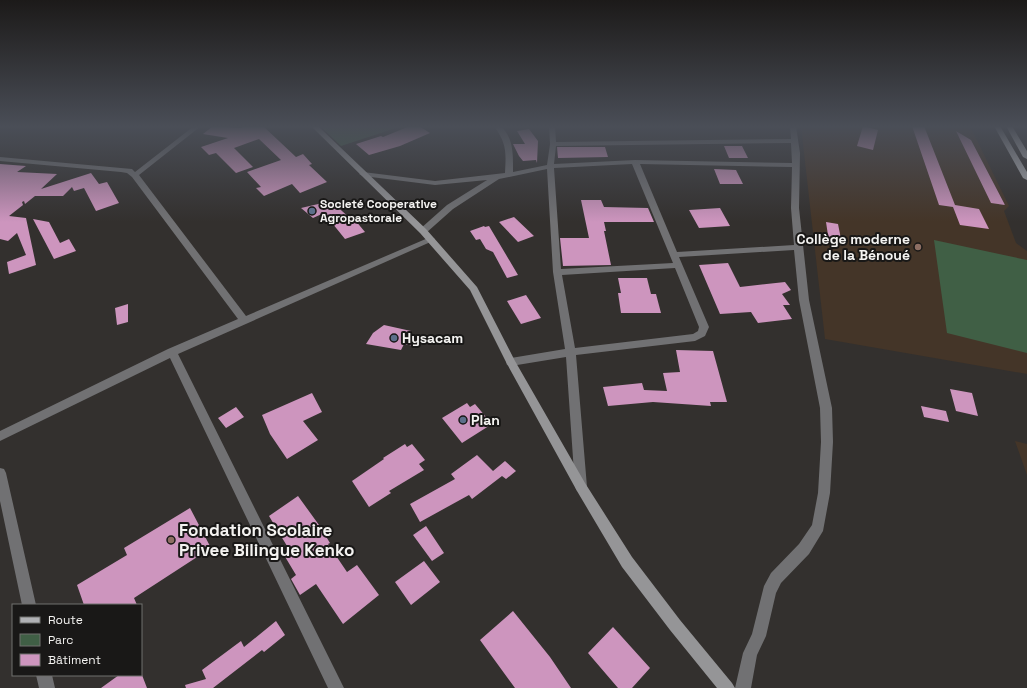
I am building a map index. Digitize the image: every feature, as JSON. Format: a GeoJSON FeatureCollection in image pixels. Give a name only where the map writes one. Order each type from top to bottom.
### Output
{"type":"FeatureCollection","features":[{"type":"Feature","properties":{"kind":"main road"},"geometry":{"type":"LineString","coordinates":[[1016,158],[1027,178]]}},
{"type":"Feature","properties":{"kind":"street"},"geometry":{"type":"LineString","coordinates":[[135,175],[157,158]]}},
{"type":"Feature","properties":{"kind":"street"},"geometry":{"type":"LineString","coordinates":[[347,158],[423,231],[474,289],[511,362],[581,486],[628,562],[675,625],[726,688]]}},
{"type":"Feature","properties":{"kind":"street"},"geometry":{"type":"LineString","coordinates":[[509,158],[509,174]]}},
{"type":"Feature","properties":{"kind":"street"},"geometry":{"type":"LineString","coordinates":[[551,158],[550,166],[557,272],[571,352],[581,486]]}},
{"type":"Feature","properties":{"kind":"street"},"geometry":{"type":"LineString","coordinates":[[743,688],[750,653],[759,636],[766,612],[769,591],[776,578],[804,549],[818,527],[824,492],[827,442],[826,408],[804,300],[795,208],[795,158]]}},
{"type":"Feature","properties":{"kind":"street"},"geometry":{"type":"LineString","coordinates":[[0,159],[129,171],[135,175],[244,320]]}},
{"type":"Feature","properties":{"kind":"street"},"geometry":{"type":"LineString","coordinates":[[363,174],[435,183],[498,177],[550,166],[635,162],[795,165]]}},
{"type":"Feature","properties":{"kind":"street"},"geometry":{"type":"LineString","coordinates":[[511,362],[571,352],[695,337],[702,333],[704,327],[635,162]]}},
{"type":"Feature","properties":{"kind":"street"},"geometry":{"type":"LineString","coordinates":[[423,231],[450,207],[498,177]]}},
{"type":"Feature","properties":{"kind":"street"},"geometry":{"type":"LineString","coordinates":[[0,436],[172,352],[431,240]]}},
{"type":"Feature","properties":{"kind":"street"},"geometry":{"type":"LineString","coordinates":[[675,255],[798,247]]}},
{"type":"Feature","properties":{"kind":"street"},"geometry":{"type":"LineString","coordinates":[[557,272],[679,265]]}},
{"type":"Feature","properties":{"kind":"street"},"geometry":{"type":"LineString","coordinates":[[172,352],[336,688]]}},
{"type":"Feature","properties":{"kind":"street"},"geometry":{"type":"LineString","coordinates":[[0,473],[29,604]]}},
{"type":"Feature","properties":{"kind":"street"},"geometry":{"type":"LineString","coordinates":[[44,676],[47,688]]}},
{"type":"Feature","properties":{"kind":"shaded area","name":"Collège moderne de la Bénoué"},"geometry":{"type":"Polygon","coordinates":[[[805,158],[986,158],[1009,206],[1004,211],[1016,243],[1027,251],[1027,374],[825,339],[805,158]]]}},
{"type":"Feature","properties":{"kind":"shaded area"},"geometry":{"type":"Polygon","coordinates":[[[1015,441],[1027,444],[1027,475],[1015,441]]]}},
{"type":"Feature","properties":{"kind":"green space"},"geometry":{"type":"Polygon","coordinates":[[[934,240],[1027,260],[1027,353],[947,333],[934,240]]]}},
{"type":"Feature","properties":{"kind":"building"},"geometry":{"type":"Polygon","coordinates":[[[221,158],[244,158],[253,167],[236,173],[221,158]]]}},
{"type":"Feature","properties":{"kind":"building"},"geometry":{"type":"Polygon","coordinates":[[[279,158],[307,158],[312,164],[309,165],[327,182],[300,193],[292,184],[264,196],[256,188],[261,187],[247,172],[281,160],[279,158]]]}},
{"type":"Feature","properties":{"kind":"building"},"geometry":{"type":"Polygon","coordinates":[[[521,158],[537,158],[537,163],[536,160],[523,161],[521,158]]]}},
{"type":"Feature","properties":{"kind":"building"},"geometry":{"type":"Polygon","coordinates":[[[923,158],[937,158],[955,205],[979,209],[989,229],[960,225],[953,207],[939,205],[923,158]]]}},
{"type":"Feature","properties":{"kind":"building"},"geometry":{"type":"Polygon","coordinates":[[[969,158],[980,158],[1005,205],[991,203],[969,158]]]}},
{"type":"Feature","properties":{"kind":"building"},"geometry":{"type":"Polygon","coordinates":[[[0,164],[26,166],[17,172],[57,174],[41,189],[91,173],[99,184],[107,182],[119,203],[96,211],[84,188],[74,191],[72,187],[63,196],[35,196],[25,204],[24,201],[22,202],[23,205],[9,216],[26,218],[36,265],[9,274],[7,262],[26,255],[17,233],[8,241],[0,239],[0,164]]]}},
{"type":"Feature","properties":{"kind":"building"},"geometry":{"type":"Polygon","coordinates":[[[714,169],[736,170],[743,184],[720,184],[714,169]]]}},
{"type":"Feature","properties":{"kind":"building"},"geometry":{"type":"Polygon","coordinates":[[[581,200],[601,200],[604,207],[648,208],[654,222],[604,222],[606,231],[604,231],[611,265],[563,266],[560,238],[589,238],[581,200]]]}},
{"type":"Feature","properties":{"kind":"building"},"geometry":{"type":"Polygon","coordinates":[[[331,201],[353,221],[355,220],[365,232],[345,239],[324,213],[313,218],[301,208],[331,201]]]}},
{"type":"Feature","properties":{"kind":"building"},"geometry":{"type":"Polygon","coordinates":[[[720,208],[730,226],[699,228],[689,210],[720,208]]]}},
{"type":"Feature","properties":{"kind":"building"},"geometry":{"type":"Polygon","coordinates":[[[514,217],[534,236],[518,242],[499,222],[514,217]]]}},
{"type":"Feature","properties":{"kind":"building"},"geometry":{"type":"Polygon","coordinates":[[[33,219],[49,222],[60,243],[69,239],[76,251],[54,259],[33,219]]]}},
{"type":"Feature","properties":{"kind":"building"},"geometry":{"type":"Polygon","coordinates":[[[826,222],[838,224],[842,244],[829,242],[826,222]]]}},
{"type":"Feature","properties":{"kind":"building"},"geometry":{"type":"Polygon","coordinates":[[[484,226],[489,226],[518,275],[507,278],[493,252],[486,249],[480,239],[476,240],[470,231],[484,226]]]}},
{"type":"Feature","properties":{"kind":"building"},"geometry":{"type":"Polygon","coordinates":[[[728,263],[740,287],[785,282],[791,290],[782,294],[790,305],[783,305],[792,319],[758,323],[751,312],[720,314],[699,265],[728,263]]]}},
{"type":"Feature","properties":{"kind":"building"},"geometry":{"type":"Polygon","coordinates":[[[618,278],[647,278],[651,294],[656,294],[661,313],[621,313],[618,293],[621,293],[618,278]]]}},
{"type":"Feature","properties":{"kind":"building"},"geometry":{"type":"Polygon","coordinates":[[[526,295],[541,318],[521,324],[507,301],[526,295]]]}},
{"type":"Feature","properties":{"kind":"building"},"geometry":{"type":"Polygon","coordinates":[[[128,304],[128,322],[117,325],[115,308],[128,304]]]}},
{"type":"Feature","properties":{"kind":"building","name":"Hysacam"},"geometry":{"type":"Polygon","coordinates":[[[384,325],[411,331],[408,335],[418,336],[414,346],[404,344],[401,350],[366,344],[373,333],[384,325]]]}},
{"type":"Feature","properties":{"kind":"building"},"geometry":{"type":"Polygon","coordinates":[[[676,350],[713,351],[727,402],[710,402],[711,406],[653,402],[608,406],[603,387],[642,383],[644,390],[667,391],[663,373],[680,372],[676,350]]]}},
{"type":"Feature","properties":{"kind":"building"},"geometry":{"type":"Polygon","coordinates":[[[950,389],[972,393],[978,416],[956,411],[950,389]]]}},
{"type":"Feature","properties":{"kind":"building"},"geometry":{"type":"Polygon","coordinates":[[[312,393],[322,412],[303,421],[318,440],[287,459],[270,434],[262,415],[312,393]]]}},
{"type":"Feature","properties":{"kind":"building"},"geometry":{"type":"Polygon","coordinates":[[[467,403],[470,407],[475,404],[492,424],[462,443],[442,418],[467,403]]]}},
{"type":"Feature","properties":{"kind":"building"},"geometry":{"type":"Polygon","coordinates":[[[921,406],[946,411],[949,422],[924,417],[921,406]]]}},
{"type":"Feature","properties":{"kind":"building"},"geometry":{"type":"Polygon","coordinates":[[[236,407],[244,417],[226,428],[218,418],[236,407]]]}},
{"type":"Feature","properties":{"kind":"building"},"geometry":{"type":"Polygon","coordinates":[[[405,444],[407,447],[412,444],[425,460],[419,464],[424,470],[389,491],[391,493],[369,507],[352,481],[405,444]]]}},
{"type":"Feature","properties":{"kind":"building"},"geometry":{"type":"Polygon","coordinates":[[[477,455],[493,471],[505,461],[516,471],[506,479],[502,476],[472,499],[469,495],[420,522],[410,504],[455,479],[451,474],[477,455]]]}},
{"type":"Feature","properties":{"kind":"building"},"geometry":{"type":"Polygon","coordinates":[[[298,496],[319,525],[330,543],[328,544],[347,572],[357,565],[379,595],[343,624],[316,584],[300,595],[291,579],[296,575],[281,550],[287,546],[269,516],[298,496]]]}},
{"type":"Feature","properties":{"kind":"building"},"geometry":{"type":"Polygon","coordinates":[[[190,508],[211,548],[134,598],[137,604],[84,604],[77,585],[127,555],[124,548],[190,508]]]}},
{"type":"Feature","properties":{"kind":"building"},"geometry":{"type":"Polygon","coordinates":[[[426,526],[444,553],[432,561],[413,535],[426,526]]]}},
{"type":"Feature","properties":{"kind":"building"},"geometry":{"type":"Polygon","coordinates":[[[424,561],[440,582],[411,605],[395,582],[424,561]]]}},
{"type":"Feature","properties":{"kind":"building"},"geometry":{"type":"Polygon","coordinates":[[[513,611],[550,657],[571,688],[515,688],[480,640],[513,611]]]}},
{"type":"Feature","properties":{"kind":"building"},"geometry":{"type":"Polygon","coordinates":[[[276,621],[285,635],[264,652],[262,650],[213,688],[186,688],[185,685],[206,679],[202,670],[241,641],[244,647],[276,621]]]}},
{"type":"Feature","properties":{"kind":"building"},"geometry":{"type":"Polygon","coordinates":[[[613,627],[650,668],[632,688],[618,688],[588,653],[613,627]]]}},
{"type":"Feature","properties":{"kind":"building"},"geometry":{"type":"Polygon","coordinates":[[[142,675],[147,688],[101,688],[118,676],[142,675]]]}},
{"type":"Feature","properties":{"kind":"place","name":"Societé Cooperative Agropastorale"},"geometry":{"type":"Point","coordinates":[312,211]}},
{"type":"Feature","properties":{"kind":"place","name":"Collège moderne de la Bénoué"},"geometry":{"type":"Point","coordinates":[918,247]}},
{"type":"Feature","properties":{"kind":"place","name":"Hysacam"},"geometry":{"type":"Point","coordinates":[394,338]}},
{"type":"Feature","properties":{"kind":"place","name":"Plan"},"geometry":{"type":"Point","coordinates":[463,420]}},
{"type":"Feature","properties":{"kind":"place","name":"Fondation Scolaire Privee Bilingue Kenko"},"geometry":{"type":"Point","coordinates":[171,540]}}]}
